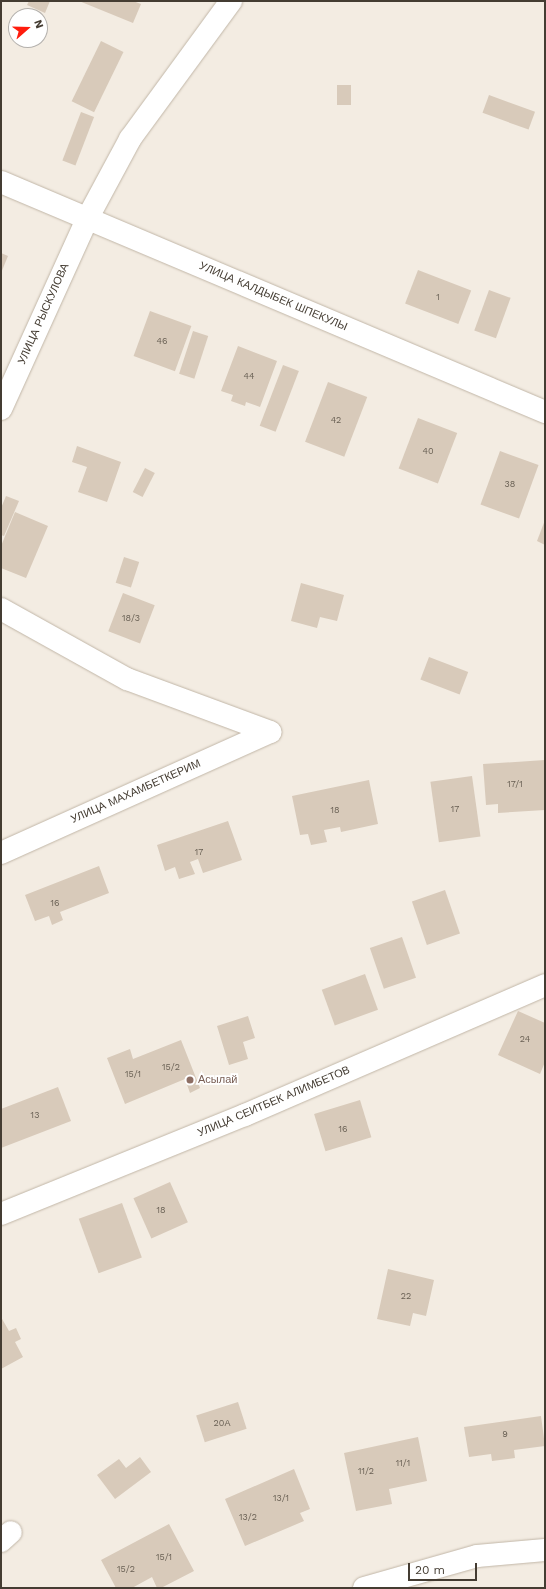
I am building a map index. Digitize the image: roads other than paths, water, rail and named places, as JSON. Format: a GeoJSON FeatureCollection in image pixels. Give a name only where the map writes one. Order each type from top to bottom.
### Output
{"type":"FeatureCollection","features":[{"type":"Feature","properties":{"kind":"street","name":"УЛИЦА РЫСКУЛОВА"},"geometry":{"type":"LineString","coordinates":[[1,409],[87,219],[130,139],[231,1]]}},
{"type":"Feature","properties":{"kind":"street","name":"УЛИЦА КАЛДЫБЕК ШПЕКУЛЫ"},"geometry":{"type":"LineString","coordinates":[[1,182],[545,412]]}},
{"type":"Feature","properties":{"kind":"street","name":"УЛИЦА МАХАМБЕТКЕРИМ"},"geometry":{"type":"LineString","coordinates":[[1,609],[127,679],[270,732],[1,853]]}},
{"type":"Feature","properties":{"kind":"street","name":"УЛИЦА СЕИТБЕК АЛИМБЕТОВ"},"geometry":{"type":"LineString","coordinates":[[1,1214],[245,1115],[545,985]]}},
{"type":"Feature","properties":{"kind":"street"},"geometry":{"type":"LineString","coordinates":[[364,1588],[477,1556],[545,1550]]}},
{"type":"Feature","properties":{"kind":"place","name":"Асылай"},"geometry":{"type":"Point","coordinates":[190,1080]}}]}
